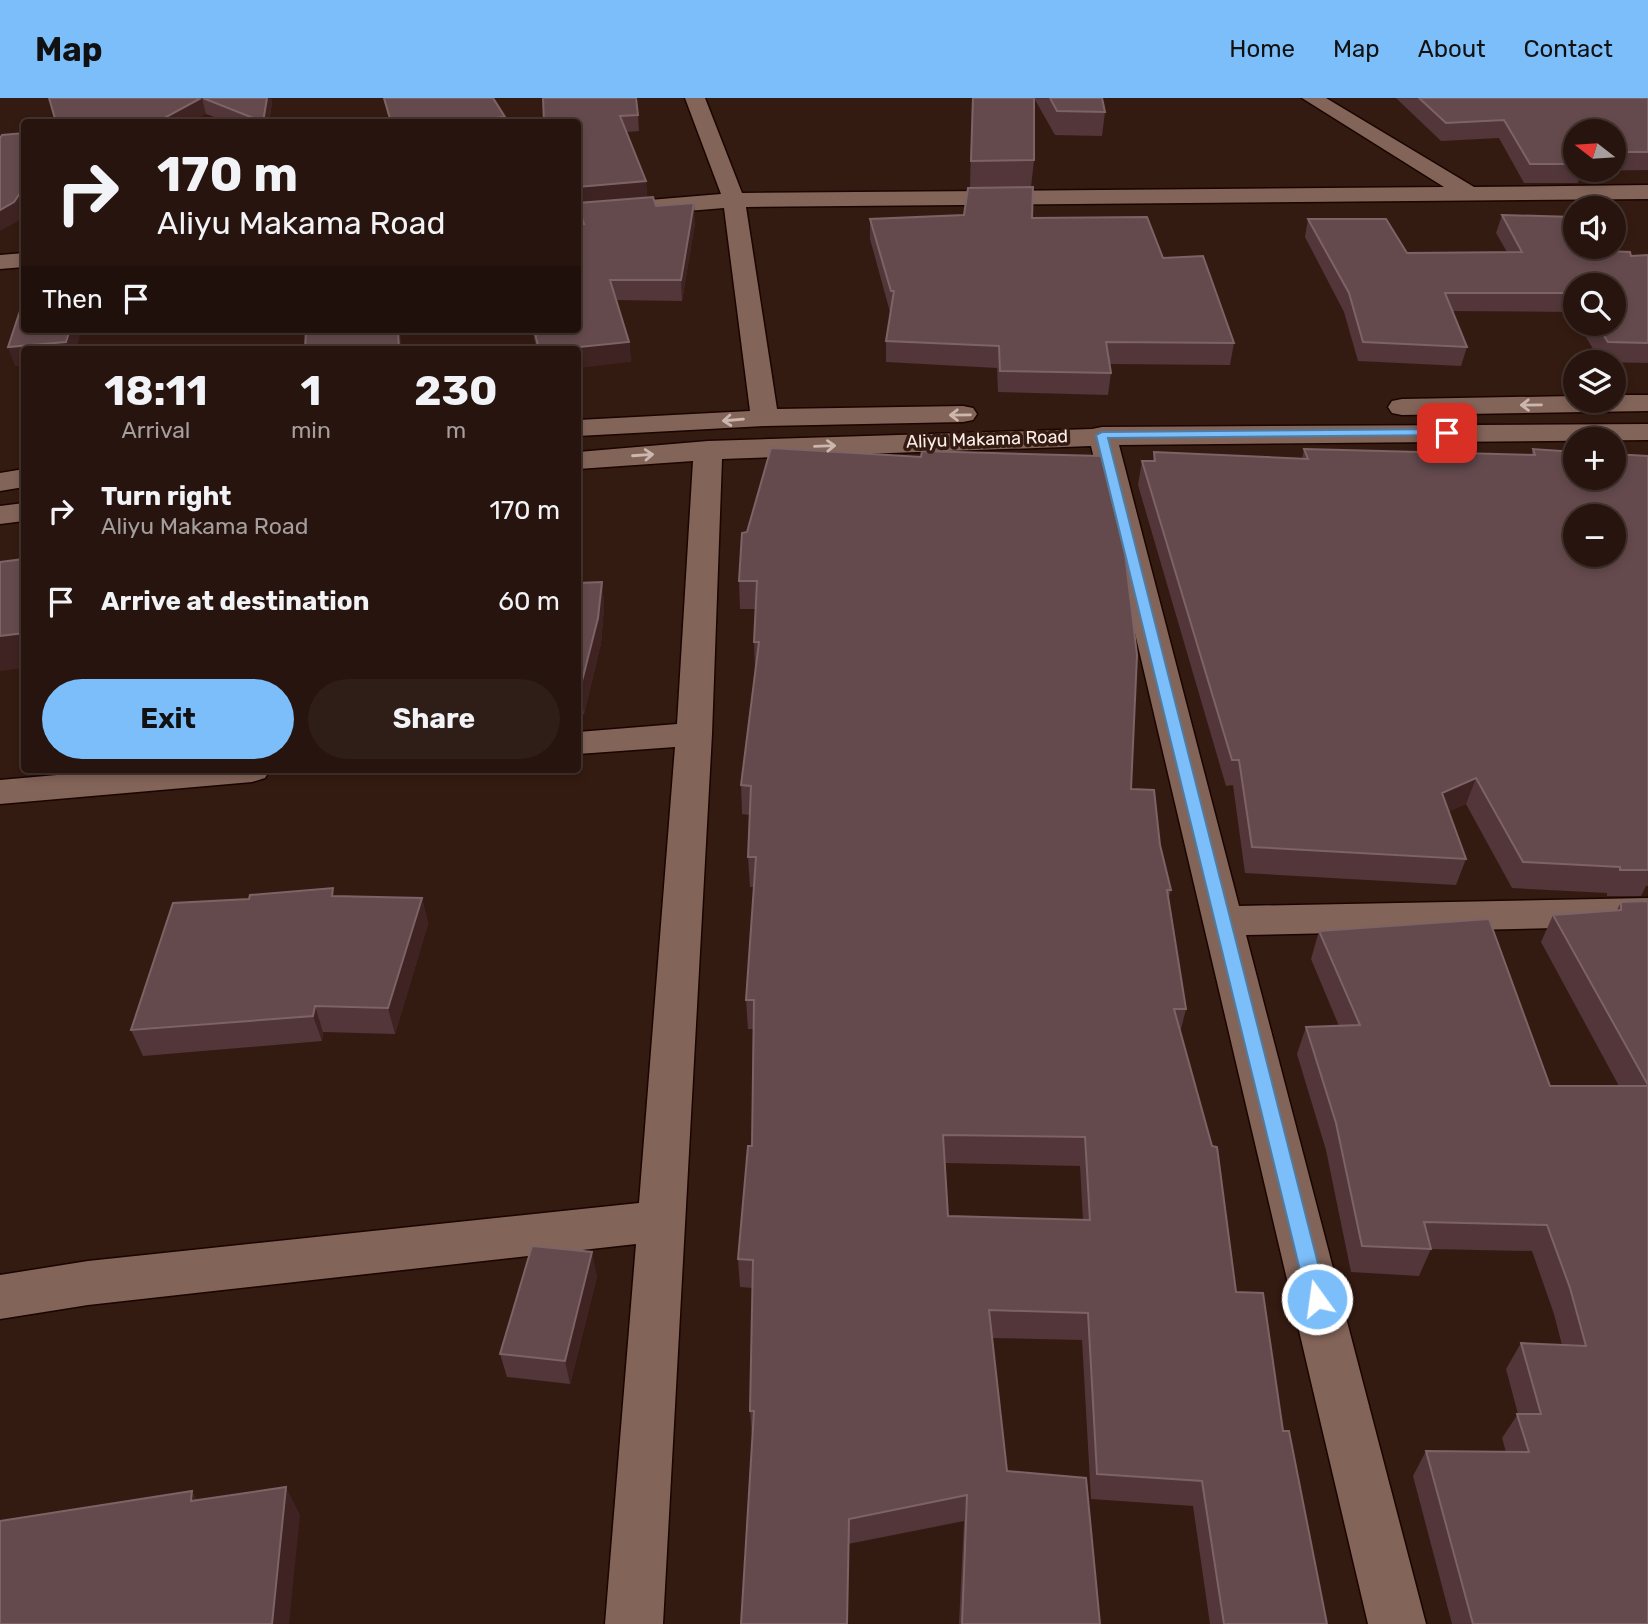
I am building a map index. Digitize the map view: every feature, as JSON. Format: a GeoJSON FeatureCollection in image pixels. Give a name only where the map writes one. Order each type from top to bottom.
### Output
{"type":"FeatureCollection","features":[{"type":"Feature","properties":{"kind":"street"},"geometry":{"type":"LineString","coordinates":[[695,98],[734,200],[765,418]]}},
{"type":"Feature","properties":{"kind":"street"},"geometry":{"type":"LineString","coordinates":[[1312,98],[1467,192]]}},
{"type":"Feature","properties":{"kind":"street"},"geometry":{"type":"LineString","coordinates":[[581,214],[734,200],[1648,192]]}},
{"type":"Feature","properties":{"kind":"street"},"geometry":{"type":"LineString","coordinates":[[0,262],[21,260]]}},
{"type":"Feature","properties":{"kind":"street"},"geometry":{"type":"LineString","coordinates":[[1626,403],[1648,403]]}},
{"type":"Feature","properties":{"kind":"street"},"geometry":{"type":"LineString","coordinates":[[1380,407],[1563,404]]}},
{"type":"Feature","properties":{"kind":"street","name":"Aliyu Makama Road"},"geometry":{"type":"LineString","coordinates":[[1017,414],[1310,408]]}},
{"type":"Feature","properties":{"kind":"street","name":"Aliyu Makama Road"},"geometry":{"type":"LineString","coordinates":[[581,428],[765,418],[989,414]]}},
{"type":"Feature","properties":{"kind":"street","name":"Aliyu Makama Road"},"geometry":{"type":"LineString","coordinates":[[581,460],[708,450],[1102,435],[1563,432]]}},
{"type":"Feature","properties":{"kind":"street","name":"Aliyu Makama Road"},"geometry":{"type":"LineString","coordinates":[[1626,432],[1648,432]]}},
{"type":"Feature","properties":{"kind":"street"},"geometry":{"type":"LineString","coordinates":[[1102,435],[1397,1624]]}},
{"type":"Feature","properties":{"kind":"street"},"geometry":{"type":"LineString","coordinates":[[635,1624],[694,734],[708,450]]}},
{"type":"Feature","properties":{"kind":"street"},"geometry":{"type":"LineString","coordinates":[[0,482],[21,478]]}},
{"type":"Feature","properties":{"kind":"street"},"geometry":{"type":"LineString","coordinates":[[0,516],[21,512]]}},
{"type":"Feature","properties":{"kind":"street"},"geometry":{"type":"LineString","coordinates":[[581,743],[694,734]]}},
{"type":"Feature","properties":{"kind":"street"},"geometry":{"type":"LineString","coordinates":[[0,792],[217,773]]}},
{"type":"Feature","properties":{"kind":"street"},"geometry":{"type":"LineString","coordinates":[[1224,921],[1648,912]]}},
{"type":"Feature","properties":{"kind":"street"},"geometry":{"type":"LineString","coordinates":[[0,1297],[88,1283],[662,1221]]}},
{"type":"Feature","properties":{"kind":"building"},"geometry":{"type":"Polygon","coordinates":[[[49,98],[201,98],[162,119],[55,119],[49,98]]]}},
{"type":"Feature","properties":{"kind":"building"},"geometry":{"type":"Polygon","coordinates":[[[203,98],[267,98],[264,119],[256,119],[203,98]]]}},
{"type":"Feature","properties":{"kind":"building"},"geometry":{"type":"Polygon","coordinates":[[[384,98],[493,98],[505,117],[483,119],[390,119],[384,98]]]}},
{"type":"Feature","properties":{"kind":"building"},"geometry":{"type":"Polygon","coordinates":[[[543,98],[636,98],[638,115],[620,116],[646,181],[581,187],[581,119],[544,119],[543,98]]]}},
{"type":"Feature","properties":{"kind":"building"},"geometry":{"type":"Polygon","coordinates":[[[973,98],[1034,98],[1034,160],[971,161],[973,98]]]}},
{"type":"Feature","properties":{"kind":"building"},"geometry":{"type":"Polygon","coordinates":[[[1050,98],[1102,98],[1105,112],[1057,111],[1050,98]]]}},
{"type":"Feature","properties":{"kind":"building"},"geometry":{"type":"Polygon","coordinates":[[[1419,98],[1648,98],[1648,152],[1626,152],[1626,119],[1563,119],[1563,164],[1530,164],[1504,120],[1446,123],[1419,98]]]}},
{"type":"Feature","properties":{"kind":"building"},"geometry":{"type":"Polygon","coordinates":[[[21,133],[21,192],[14,202],[0,210],[0,138],[2,135],[21,133]]]}},
{"type":"Feature","properties":{"kind":"building"},"geometry":{"type":"Polygon","coordinates":[[[1033,187],[1032,218],[1147,217],[1163,258],[1203,256],[1234,343],[1106,342],[1111,373],[1000,371],[999,346],[886,341],[894,291],[891,291],[870,219],[964,215],[968,188],[1033,187]]]}},
{"type":"Feature","properties":{"kind":"building"},"geometry":{"type":"Polygon","coordinates":[[[653,197],[656,206],[694,203],[681,280],[610,280],[629,342],[581,347],[538,346],[535,333],[581,333],[581,224],[584,224],[581,203],[653,197]]]}},
{"type":"Feature","properties":{"kind":"building"},"geometry":{"type":"Polygon","coordinates":[[[1502,215],[1563,217],[1563,259],[1626,259],[1626,252],[1630,252],[1631,256],[1648,255],[1648,343],[1608,342],[1604,336],[1626,336],[1626,273],[1563,273],[1563,293],[1445,293],[1467,347],[1363,342],[1349,293],[1308,219],[1386,219],[1407,253],[1522,252],[1502,215]]]}},
{"type":"Feature","properties":{"kind":"building"},"geometry":{"type":"Polygon","coordinates":[[[21,308],[21,333],[69,333],[66,342],[8,347],[21,308]]]}},
{"type":"Feature","properties":{"kind":"building"},"geometry":{"type":"Polygon","coordinates":[[[306,333],[398,333],[399,346],[305,346],[306,333]]]}},
{"type":"Feature","properties":{"kind":"building"},"geometry":{"type":"Polygon","coordinates":[[[771,448],[921,457],[922,451],[1101,456],[1125,554],[1137,655],[1131,789],[1154,790],[1160,845],[1171,890],[1167,890],[1186,1009],[1174,1009],[1212,1146],[1217,1147],[1236,1292],[1263,1293],[1283,1431],[1289,1431],[1327,1624],[1224,1624],[1202,1481],[1097,1474],[1088,1313],[989,1310],[1007,1471],[1086,1478],[1100,1624],[962,1624],[967,1495],[849,1519],[847,1624],[741,1624],[754,1411],[750,1411],[753,1260],[738,1259],[748,1146],[752,1146],[754,1000],[746,1000],[756,857],[748,857],[751,786],[741,785],[759,642],[754,642],[757,581],[739,581],[742,533],[747,532],[771,448]],[[943,1135],[948,1216],[1090,1220],[1085,1137],[943,1135]]]}},
{"type":"Feature","properties":{"kind":"building"},"geometry":{"type":"Polygon","coordinates":[[[1304,449],[1535,455],[1533,449],[1563,451],[1563,490],[1626,490],[1626,455],[1648,456],[1648,870],[1523,862],[1476,778],[1442,793],[1466,859],[1252,847],[1239,760],[1232,760],[1142,461],[1155,461],[1154,452],[1308,459],[1304,449]]]}},
{"type":"Feature","properties":{"kind":"building"},"geometry":{"type":"Polygon","coordinates":[[[21,559],[21,633],[0,636],[0,562],[21,559]]]}},
{"type":"Feature","properties":{"kind":"building"},"geometry":{"type":"Polygon","coordinates":[[[602,582],[598,618],[581,685],[581,583],[602,582]]]}},
{"type":"Feature","properties":{"kind":"building"},"geometry":{"type":"Polygon","coordinates":[[[333,888],[332,896],[422,898],[388,1008],[315,1006],[313,1016],[131,1030],[173,903],[249,899],[250,895],[333,888]]]}},
{"type":"Feature","properties":{"kind":"building"},"geometry":{"type":"Polygon","coordinates":[[[1648,901],[1648,1085],[1553,915],[1621,910],[1621,902],[1648,901]]]}},
{"type":"Feature","properties":{"kind":"building"},"geometry":{"type":"Polygon","coordinates":[[[1489,919],[1550,1086],[1648,1086],[1648,1624],[1473,1624],[1426,1451],[1529,1452],[1517,1414],[1541,1414],[1521,1343],[1586,1346],[1570,1288],[1547,1225],[1424,1222],[1431,1249],[1362,1246],[1336,1123],[1306,1027],[1360,1025],[1319,931],[1489,919]]]}},
{"type":"Feature","properties":{"kind":"building"},"geometry":{"type":"Polygon","coordinates":[[[532,1246],[592,1252],[565,1361],[500,1354],[532,1246]]]}},
{"type":"Feature","properties":{"kind":"building"},"geometry":{"type":"Polygon","coordinates":[[[286,1487],[272,1624],[0,1624],[0,1521],[192,1491],[191,1501],[286,1487]]]}},
{"type":"Feature","properties":{"kind":"route"},"geometry":{"type":"LineString","coordinates":[[1317,1299],[1102,435],[1447,433]]}}]}
